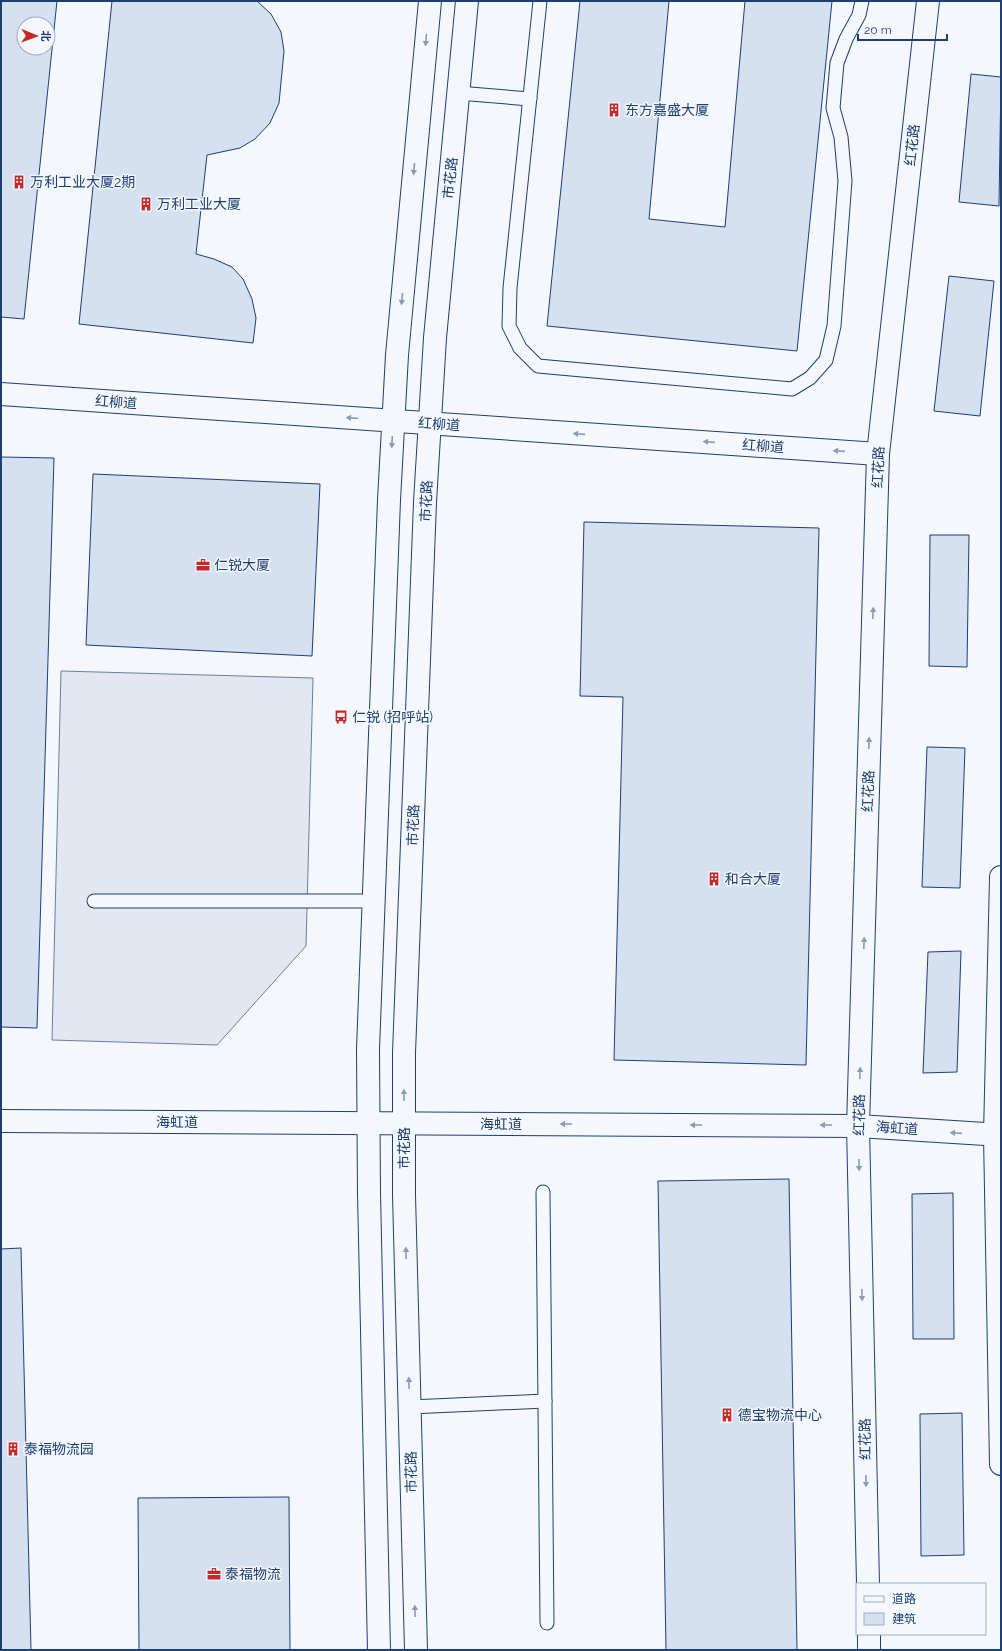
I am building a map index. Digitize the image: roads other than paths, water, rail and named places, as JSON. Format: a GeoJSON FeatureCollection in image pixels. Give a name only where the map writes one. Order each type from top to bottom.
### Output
{"type":"FeatureCollection","features":[{"type":"Feature","properties":{"kind":"street"},"geometry":{"type":"LineString","coordinates":[[379,1650],[368,1123],[368,1049],[393,421],[398,333],[430,1]]}},
{"type":"Feature","properties":{"kind":"street","name":"市花路"},"geometry":{"type":"LineString","coordinates":[[416,1650],[404,1123],[404,1052],[430,424],[435,338],[467,1]]}},
{"type":"Feature","properties":{"kind":"street","name":"红花路"},"geometry":{"type":"LineString","coordinates":[[868,1583],[858,1126],[878,454],[928,1]]}},
{"type":"Feature","properties":{"kind":"street","name":"红柳道"},"geometry":{"type":"LineString","coordinates":[[1,394],[878,454]]}},
{"type":"Feature","properties":{"kind":"street"},"geometry":{"type":"LineString","coordinates":[[1001,877],[998,1135],[1001,1464]]}},
{"type":"Feature","properties":{"kind":"street","name":"海虹道"},"geometry":{"type":"LineString","coordinates":[[1,1121],[858,1126],[998,1135]]}},
{"type":"Feature","properties":{"kind":"street"},"geometry":{"type":"LineString","coordinates":[[869,1635],[869,1650]]}},
{"type":"Feature","properties":{"kind":"lane"},"geometry":{"type":"LineString","coordinates":[[540,1],[510,288],[509,326],[520,348],[538,366],[792,389],[810,378],[826,360],[834,326],[845,181],[841,136],[833,108],[838,63],[846,40],[859,15],[862,1]]}},
{"type":"Feature","properties":{"kind":"lane"},"geometry":{"type":"LineString","coordinates":[[458,93],[530,99]]}},
{"type":"Feature","properties":{"kind":"lane"},"geometry":{"type":"LineString","coordinates":[[94,901],[373,901]]}},
{"type":"Feature","properties":{"kind":"lane"},"geometry":{"type":"LineString","coordinates":[[543,1192],[547,1623]]}},
{"type":"Feature","properties":{"kind":"lane"},"geometry":{"type":"LineString","coordinates":[[410,1407],[545,1401]]}},
{"type":"Feature","properties":{"kind":"place","name":"东方嘉盛大厦"},"geometry":{"type":"Point","coordinates":[614,110]}},
{"type":"Feature","properties":{"kind":"place","name":"万利工业大厦2期"},"geometry":{"type":"Point","coordinates":[19,182]}},
{"type":"Feature","properties":{"kind":"place","name":"万利工业大厦"},"geometry":{"type":"Point","coordinates":[146,204]}},
{"type":"Feature","properties":{"kind":"place","name":"仁锐大厦"},"geometry":{"type":"Point","coordinates":[203,565]}},
{"type":"Feature","properties":{"kind":"place","name":"仁锐 (招呼站)"},"geometry":{"type":"Point","coordinates":[341,717]}},
{"type":"Feature","properties":{"kind":"place","name":"和合大厦"},"geometry":{"type":"Point","coordinates":[714,879]}},
{"type":"Feature","properties":{"kind":"place","name":"德宝物流中心"},"geometry":{"type":"Point","coordinates":[727,1415]}},
{"type":"Feature","properties":{"kind":"place","name":"泰福物流园"},"geometry":{"type":"Point","coordinates":[13,1449]}},
{"type":"Feature","properties":{"kind":"place","name":"泰福物流"},"geometry":{"type":"Point","coordinates":[214,1574]}}]}
